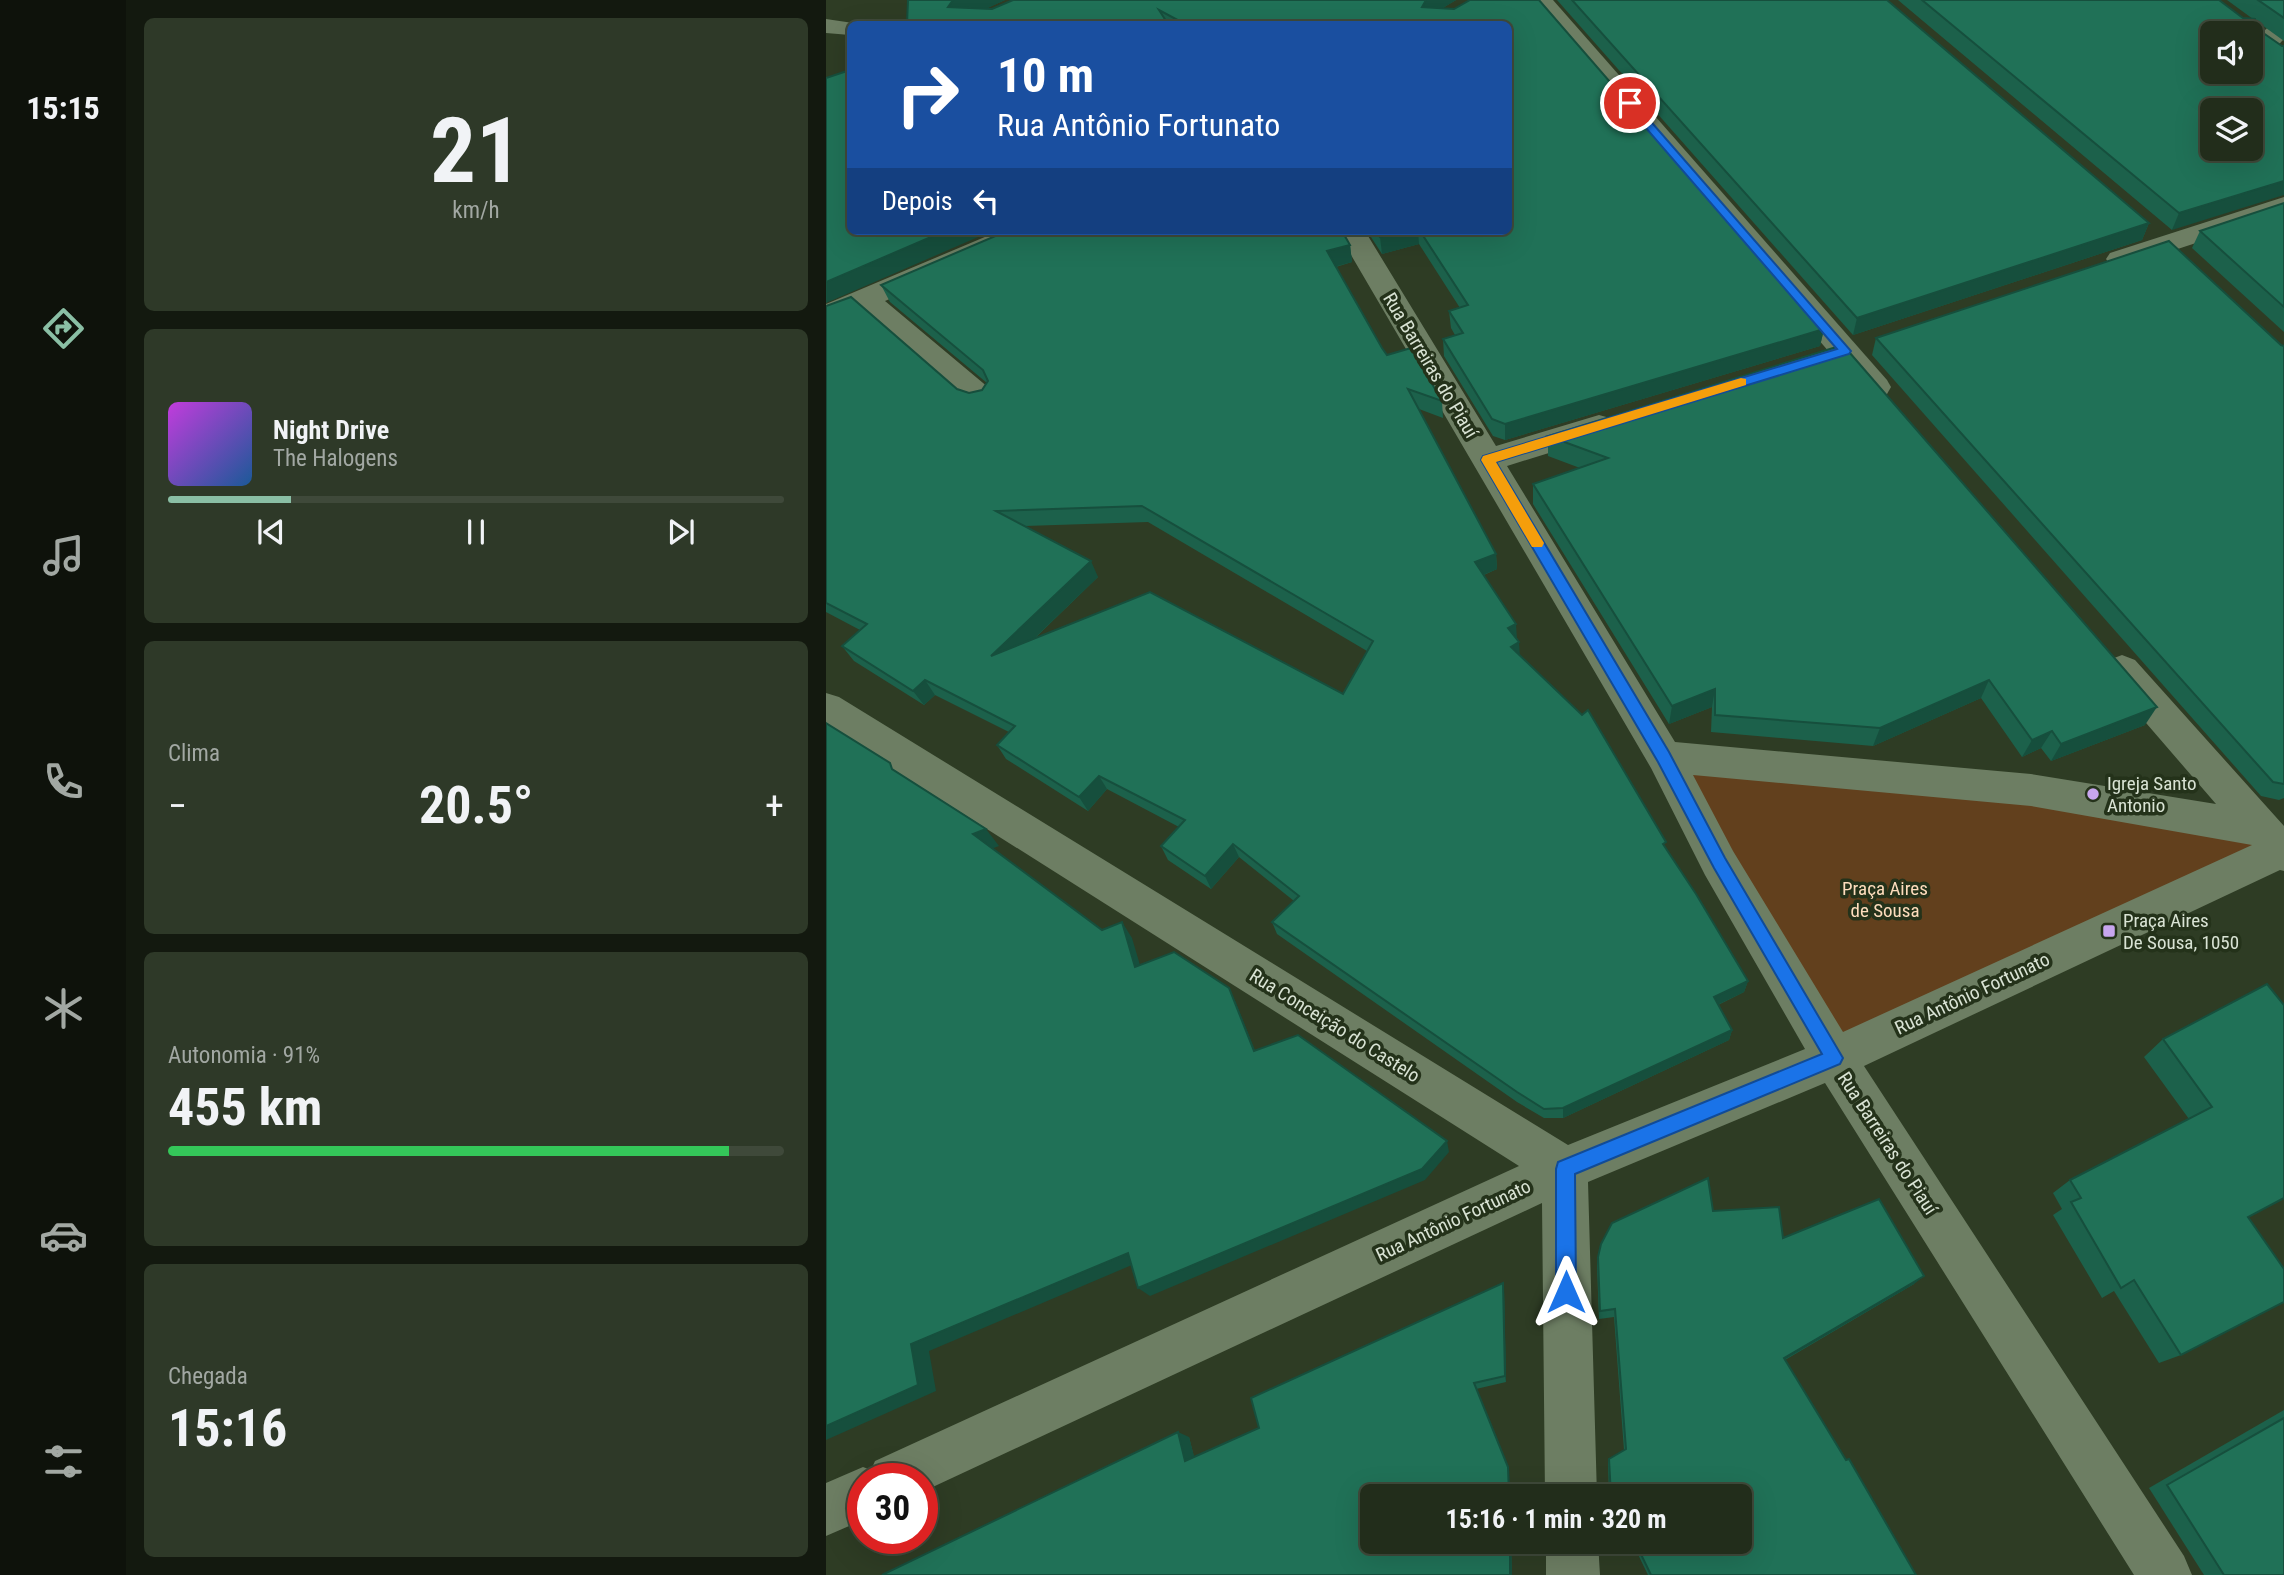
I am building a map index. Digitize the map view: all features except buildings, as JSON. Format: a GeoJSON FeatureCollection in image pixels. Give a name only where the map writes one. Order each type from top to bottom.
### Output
{"type":"FeatureCollection","features":[{"type":"Feature","properties":{"kind":"street"},"geometry":{"type":"LineString","coordinates":[[1540,0],[1899,413]]}},
{"type":"Feature","properties":{"kind":"street"},"geometry":{"type":"LineString","coordinates":[[2266,42],[2284,25]]}},
{"type":"Feature","properties":{"kind":"street"},"geometry":{"type":"LineString","coordinates":[[826,26],[847,28]]}},
{"type":"Feature","properties":{"kind":"street"},"geometry":{"type":"LineString","coordinates":[[2089,269],[2284,205]]}},
{"type":"Feature","properties":{"kind":"street"},"geometry":{"type":"LineString","coordinates":[[826,316],[1014,235]]}},
{"type":"Feature","properties":{"kind":"street","name":"Rua Barreiras do Piauí"},"geometry":{"type":"LineString","coordinates":[[1354,235],[1664,757],[1719,863],[1834,1058],[2165,1575]]}},
{"type":"Feature","properties":{"kind":"street"},"geometry":{"type":"LineString","coordinates":[[865,299],[978,396]]}},
{"type":"Feature","properties":{"kind":"street"},"geometry":{"type":"LineString","coordinates":[[1488,460],[1620,419]]}},
{"type":"Feature","properties":{"kind":"street"},"geometry":{"type":"LineString","coordinates":[[2107,652],[2277,845]]}},
{"type":"Feature","properties":{"kind":"street","name":"Rua Conceição do Castelo"},"geometry":{"type":"LineString","coordinates":[[826,708],[1565,1169]]}},
{"type":"Feature","properties":{"kind":"street"},"geometry":{"type":"LineString","coordinates":[[1664,757],[2019,789],[2277,845]]}},
{"type":"Feature","properties":{"kind":"street","name":"Rua Antônio Fortunato"},"geometry":{"type":"LineString","coordinates":[[928,1463],[1565,1169],[1834,1058],[2277,845]]}},
{"type":"Feature","properties":{"kind":"street"},"geometry":{"type":"LineString","coordinates":[[1565,1169],[1571,1484]]}},
{"type":"Feature","properties":{"kind":"street"},"geometry":{"type":"LineString","coordinates":[[826,1510],[847,1500]]}},
{"type":"Feature","properties":{"kind":"street"},"geometry":{"type":"LineString","coordinates":[[1572,1554],[1573,1575]]}},
{"type":"Feature","properties":{"kind":"green space","name":"Praça Aires de Sousa"},"geometry":{"type":"Polygon","coordinates":[[[1656,752],[1990,795],[2275,845],[1839,1048],[1656,752]]]}},
{"type":"Feature","properties":{"kind":"slow traffic"},"geometry":{"type":"LineString","coordinates":[[1537,543],[1488,460],[1741,382]]}},
{"type":"Feature","properties":{"kind":"place","name":"Igreja Santo Antonio"},"geometry":{"type":"Point","coordinates":[2093,794]}},
{"type":"Feature","properties":{"kind":"place","name":"Praça Aires De Sousa, 1050"},"geometry":{"type":"Point","coordinates":[2109,931]}},
{"type":"Feature","properties":{"kind":"route"},"geometry":{"type":"LineString","coordinates":[[1566,1292],[1565,1169],[1834,1058],[1719,863],[1664,757],[1488,460],[1845,351],[1630,103]]}}]}
